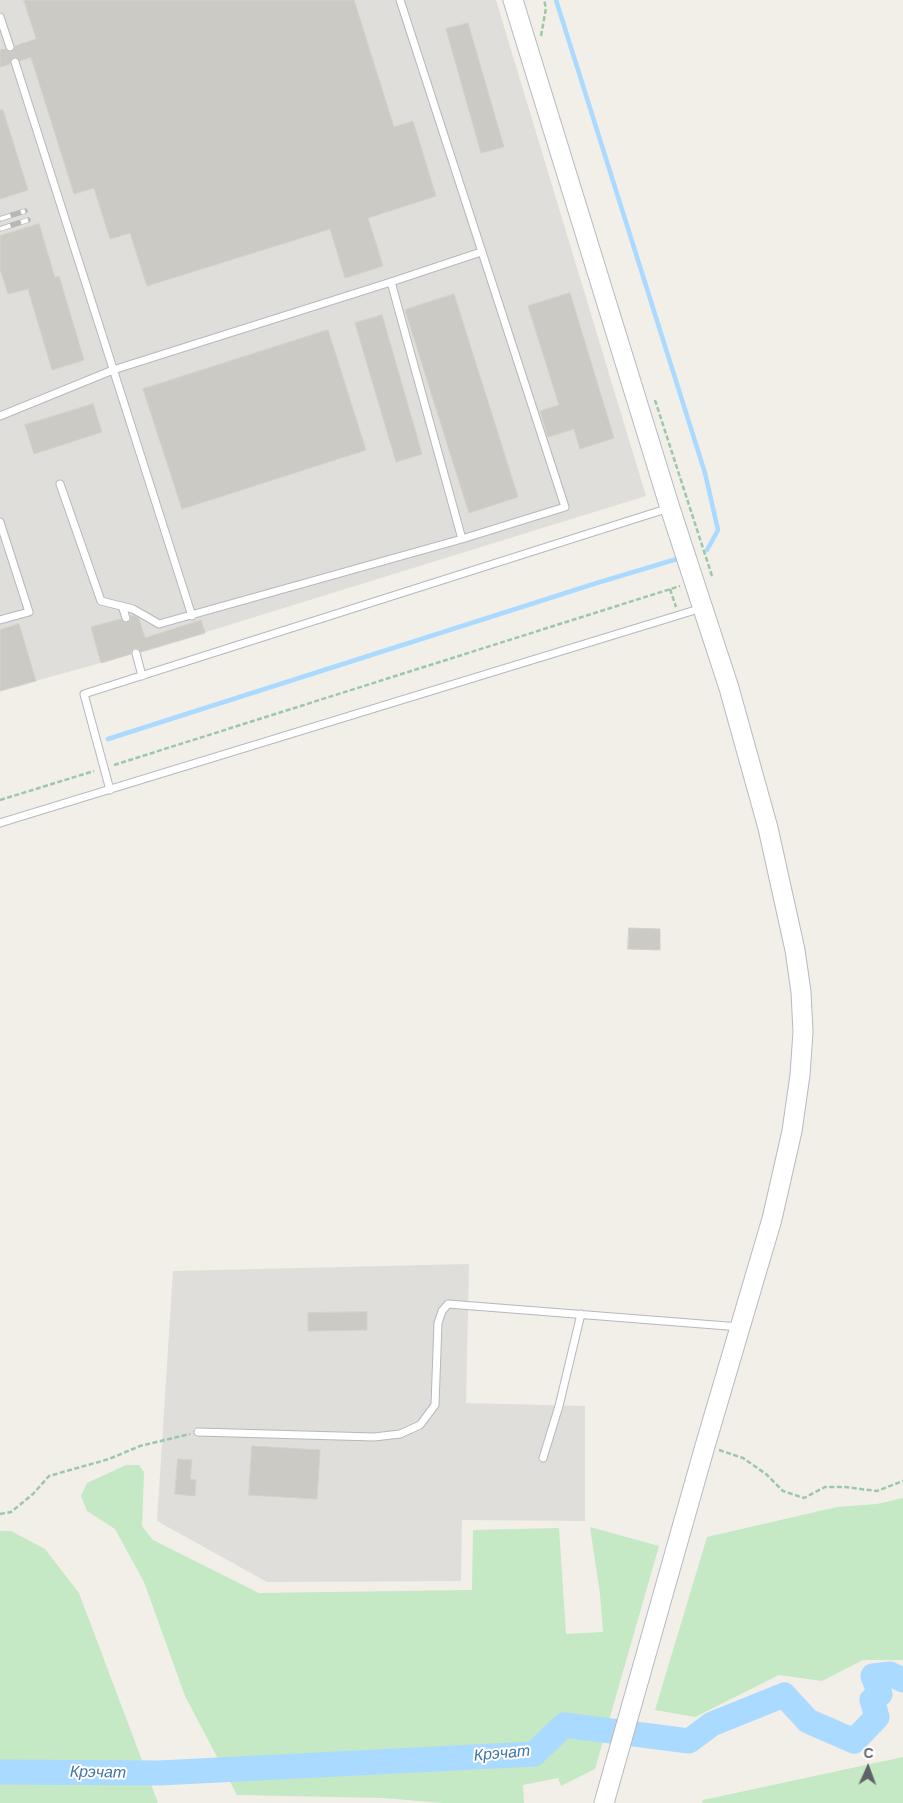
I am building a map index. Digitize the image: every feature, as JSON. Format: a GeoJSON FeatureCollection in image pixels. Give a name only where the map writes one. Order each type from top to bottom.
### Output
{"type":"FeatureCollection","features":[{"type":"Feature","properties":{"kind":"street"},"geometry":{"type":"LineString","coordinates":[[513,0],[670,508],[729,688],[768,828],[801,992],[803,1032],[800,1075],[792,1131],[772,1220],[705,1446],[618,1760],[604,1803]]}},
{"type":"Feature","properties":{"kind":"lane"},"geometry":{"type":"LineString","coordinates":[[60,484],[101,601],[133,609],[159,624],[462,539],[564,507],[400,0]]}},
{"type":"Feature","properties":{"kind":"lane"},"geometry":{"type":"LineString","coordinates":[[0,17],[10,47]]}},
{"type":"Feature","properties":{"kind":"lane"},"geometry":{"type":"LineString","coordinates":[[14,62],[192,616]]}},
{"type":"Feature","properties":{"kind":"lane"},"geometry":{"type":"LineString","coordinates":[[0,416],[112,370],[481,252]]}},
{"type":"Feature","properties":{"kind":"lane"},"geometry":{"type":"LineString","coordinates":[[391,282],[462,539]]}},
{"type":"Feature","properties":{"kind":"lane"},"geometry":{"type":"LineString","coordinates":[[110,790],[84,694],[670,508]]}},
{"type":"Feature","properties":{"kind":"lane"},"geometry":{"type":"LineString","coordinates":[[0,522],[29,612],[0,620]]}},
{"type":"Feature","properties":{"kind":"lane"},"geometry":{"type":"LineString","coordinates":[[122,606],[126,618]]}},
{"type":"Feature","properties":{"kind":"lane"},"geometry":{"type":"LineString","coordinates":[[0,823],[703,608]]}},
{"type":"Feature","properties":{"kind":"lane"},"geometry":{"type":"LineString","coordinates":[[136,653],[142,676]]}},
{"type":"Feature","properties":{"kind":"lane"},"geometry":{"type":"LineString","coordinates":[[198,1432],[374,1437],[400,1434],[420,1425],[435,1405],[438,1323],[442,1311],[448,1304],[740,1327]]}},
{"type":"Feature","properties":{"kind":"lane"},"geometry":{"type":"LineString","coordinates":[[544,1458],[559,1406],[581,1314]]}},
{"type":"Feature","properties":{"kind":"path"},"geometry":{"type":"LineString","coordinates":[[0,800],[670,589],[678,616]]}},
{"type":"Feature","properties":{"kind":"path"},"geometry":{"type":"LineString","coordinates":[[0,1514],[12,1512],[33,1494],[49,1476],[109,1459],[140,1446],[198,1432]]}},
{"type":"Feature","properties":{"kind":"path"},"geometry":{"type":"LineString","coordinates":[[705,1446],[742,1458],[766,1474],[783,1491],[804,1498],[825,1487],[877,1491],[903,1481]]}},
{"type":"Feature","properties":{"kind":"shaded area"},"geometry":{"type":"Polygon","coordinates":[[[0,0],[496,0],[646,496],[161,646],[0,691],[0,0]]]}},
{"type":"Feature","properties":{"kind":"shaded area"},"geometry":{"type":"Polygon","coordinates":[[[469,1264],[466,1403],[585,1406],[585,1521],[462,1520],[461,1581],[267,1582],[157,1521],[173,1271],[469,1264]]]}},
{"type":"Feature","properties":{"kind":"green space"},"geometry":{"type":"Polygon","coordinates":[[[126,1465],[139,1465],[144,1472],[142,1526],[153,1540],[259,1593],[472,1590],[473,1530],[559,1528],[566,1634],[603,1632],[600,1594],[590,1527],[659,1546],[595,1769],[561,1786],[558,1778],[523,1785],[524,1803],[443,1803],[384,1798],[237,1795],[185,1696],[144,1582],[115,1529],[87,1511],[81,1496],[87,1483],[126,1465]]]}},
{"type":"Feature","properties":{"kind":"green space"},"geometry":{"type":"Polygon","coordinates":[[[903,1498],[903,1660],[863,1660],[822,1681],[779,1675],[695,1717],[655,1710],[707,1537],[837,1507],[877,1504],[903,1498]]]}},
{"type":"Feature","properties":{"kind":"green space"},"geometry":{"type":"Polygon","coordinates":[[[0,1531],[11,1531],[45,1549],[79,1593],[158,1803],[0,1803],[0,1531]]]}},
{"type":"Feature","properties":{"kind":"green space"},"geometry":{"type":"Polygon","coordinates":[[[903,1757],[903,1803],[702,1803],[703,1800],[903,1757]]]}},
{"type":"Feature","properties":{"kind":"building"},"geometry":{"type":"Polygon","coordinates":[[[24,0],[354,0],[394,127],[413,121],[436,196],[368,218],[383,266],[345,278],[330,229],[147,286],[130,233],[110,239],[94,188],[74,194],[31,57],[20,61],[14,57],[11,59],[10,64],[0,67],[0,50],[5,49],[11,52],[15,46],[36,39],[24,0]]]}},
{"type":"Feature","properties":{"kind":"building"},"geometry":{"type":"Polygon","coordinates":[[[468,23],[504,147],[481,153],[446,29],[468,23]]]}},
{"type":"Feature","properties":{"kind":"building"},"geometry":{"type":"Polygon","coordinates":[[[0,110],[3,110],[28,190],[0,199],[0,110]]]}},
{"type":"Feature","properties":{"kind":"building"},"geometry":{"type":"Polygon","coordinates":[[[39,224],[55,278],[59,276],[84,360],[52,370],[28,289],[8,294],[0,269],[0,236],[39,224]]]}},
{"type":"Feature","properties":{"kind":"building"},"geometry":{"type":"Polygon","coordinates":[[[570,293],[614,438],[580,449],[574,429],[548,437],[540,411],[559,405],[528,306],[570,293]]]}},
{"type":"Feature","properties":{"kind":"building"},"geometry":{"type":"Polygon","coordinates":[[[454,294],[518,497],[469,513],[405,310],[454,294]]]}},
{"type":"Feature","properties":{"kind":"building"},"geometry":{"type":"Polygon","coordinates":[[[382,315],[422,454],[396,462],[355,323],[382,315]]]}},
{"type":"Feature","properties":{"kind":"building"},"geometry":{"type":"Polygon","coordinates":[[[328,330],[366,450],[182,509],[143,389],[328,330]]]}},
{"type":"Feature","properties":{"kind":"building"},"geometry":{"type":"Polygon","coordinates":[[[93,404],[102,432],[34,454],[25,425],[93,404]]]}},
{"type":"Feature","properties":{"kind":"building"},"geometry":{"type":"Polygon","coordinates":[[[134,615],[139,619],[145,638],[201,620],[205,633],[141,652],[138,648],[134,648],[131,654],[101,663],[91,627],[121,619],[127,623],[130,621],[131,616],[134,615]]]}},
{"type":"Feature","properties":{"kind":"building"},"geometry":{"type":"Polygon","coordinates":[[[19,624],[36,681],[0,691],[0,630],[19,624]]]}},
{"type":"Feature","properties":{"kind":"building"},"geometry":{"type":"Polygon","coordinates":[[[629,928],[660,929],[660,950],[628,949],[629,928]]]}},
{"type":"Feature","properties":{"kind":"building"},"geometry":{"type":"Polygon","coordinates":[[[367,1312],[367,1330],[308,1331],[308,1313],[367,1312]]]}},
{"type":"Feature","properties":{"kind":"building"},"geometry":{"type":"Polygon","coordinates":[[[252,1446],[320,1450],[317,1499],[249,1495],[252,1446]]]}},
{"type":"Feature","properties":{"kind":"building"},"geometry":{"type":"Polygon","coordinates":[[[178,1459],[192,1460],[190,1479],[196,1480],[195,1496],[175,1494],[178,1459]]]}},
{"type":"Feature","properties":{"kind":"waterway"},"geometry":{"type":"LineString","coordinates":[[556,0],[705,473],[718,530],[707,550]]}},
{"type":"Feature","properties":{"kind":"waterway"},"geometry":{"type":"LineString","coordinates":[[108,739],[677,559]]}},
{"type":"Feature","properties":{"kind":"waterway","name":"Крэчат"},"geometry":{"type":"LineString","coordinates":[[0,1772],[159,1773],[534,1754],[564,1725],[689,1741],[712,1724],[784,1695],[808,1721],[854,1741],[877,1717],[872,1700],[880,1694],[873,1676],[890,1674],[903,1680]]}},
{"type":"Feature","properties":{"kind":"railway"},"geometry":{"type":"LineString","coordinates":[[0,219],[25,211]]}},
{"type":"Feature","properties":{"kind":"railway"},"geometry":{"type":"LineString","coordinates":[[0,229],[28,220]]}}]}
